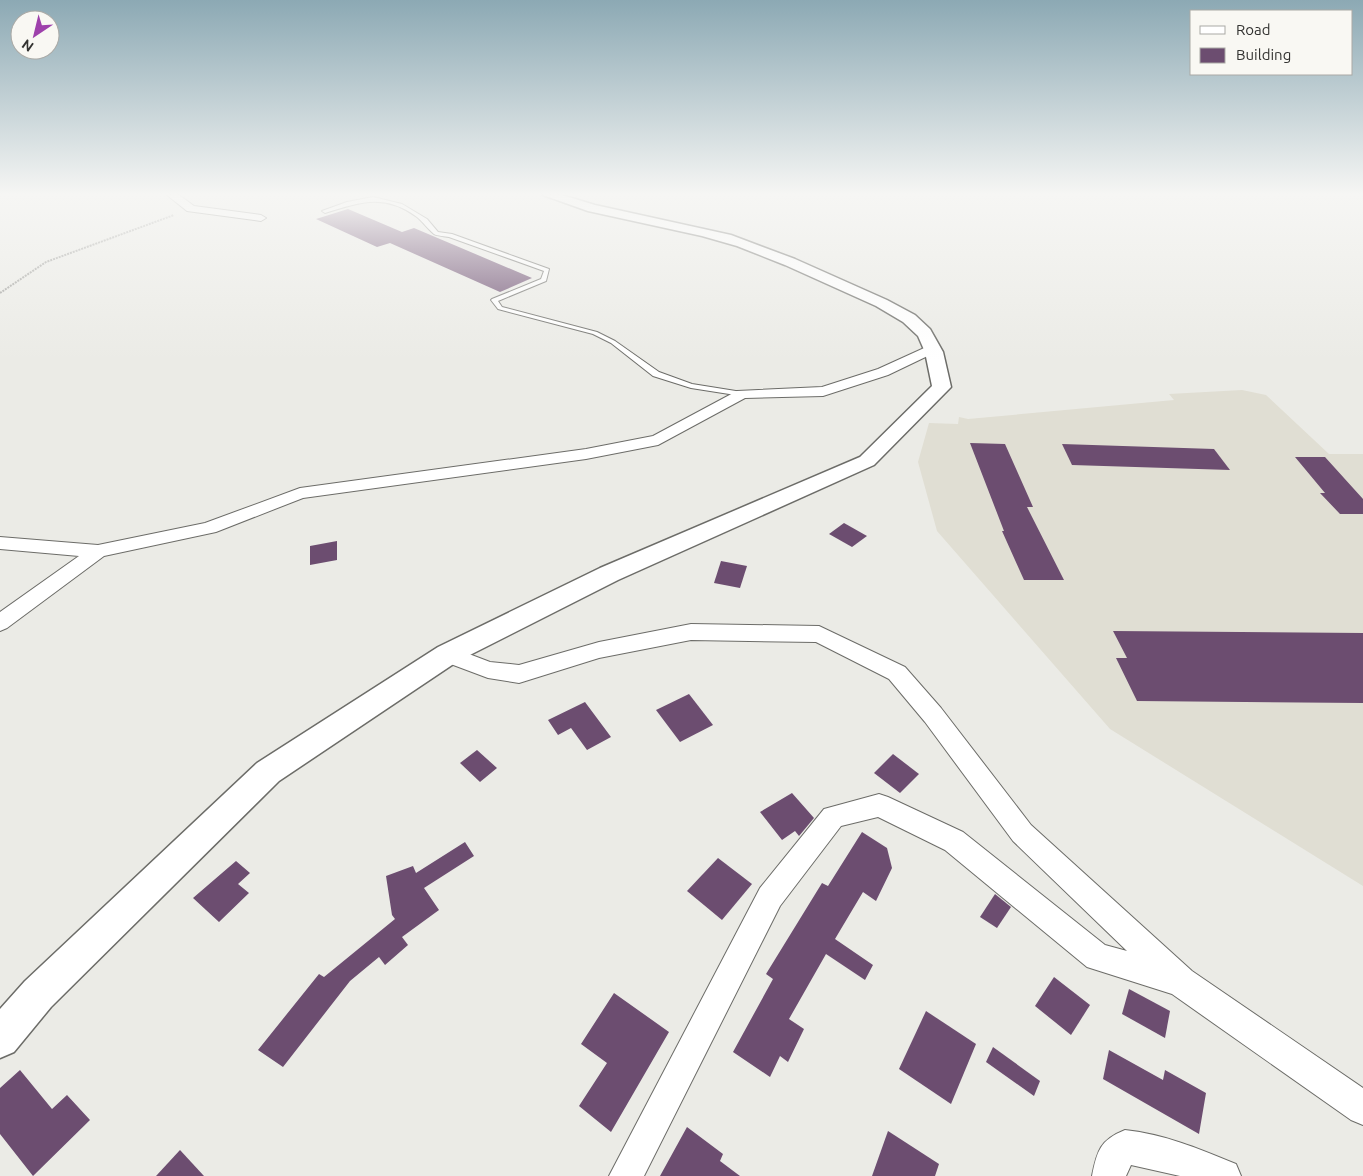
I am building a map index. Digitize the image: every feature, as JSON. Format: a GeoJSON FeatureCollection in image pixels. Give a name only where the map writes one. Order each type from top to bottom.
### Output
{"type":"FeatureCollection","features":[{"type":"Feature","properties":{"kind":"street"},"geometry":{"type":"LineString","coordinates":[[0,1038],[38,994],[268,772],[448,654],[609,574],[867,461],[942,387],[933,348],[923,332],[887,306],[759,250]]}},
{"type":"Feature","properties":{"kind":"street"},"geometry":{"type":"LineString","coordinates":[[0,543],[98,551],[209,528],[300,494],[586,454],[658,440],[742,394],[823,391],[883,372],[933,348]]}},
{"type":"Feature","properties":{"kind":"street"},"geometry":{"type":"LineString","coordinates":[[0,623],[98,551]]}},
{"type":"Feature","properties":{"kind":"street"},"geometry":{"type":"LineString","coordinates":[[448,654],[488,670],[519,674],[599,650],[691,632],[819,634],[897,674],[933,714],[1022,833],[1180,982],[1363,1108]]}},
{"type":"Feature","properties":{"kind":"street"},"geometry":{"type":"LineString","coordinates":[[626,1176],[770,898],[833,817],[879,805],[954,841],[1097,957],[1180,982]]}},
{"type":"Feature","properties":{"kind":"street"},"geometry":{"type":"LineString","coordinates":[[1109,1176],[1113,1157],[1125,1147],[1147,1148],[1178,1157],[1224,1176]]}},
{"type":"Feature","properties":{"kind":"lane"},"geometry":{"type":"LineString","coordinates":[[491,250],[547,270],[544,280],[494,300],[500,308],[595,333],[613,342],[656,374],[691,386],[742,394]]}},
{"type":"Feature","properties":{"kind":"path"},"geometry":{"type":"LineString","coordinates":[[0,293],[46,262],[79,250]]}},
{"type":"Feature","properties":{"kind":"shaded area"},"geometry":{"type":"Polygon","coordinates":[[[1242,390],[1266,395],[1329,454],[1363,454],[1363,886],[1110,729],[937,531],[918,462],[929,423],[958,424],[959,417],[968,419],[1174,400],[1169,394],[1242,390]]]}},
{"type":"Feature","properties":{"kind":"building"},"geometry":{"type":"Polygon","coordinates":[[[405,250],[466,250],[532,278],[500,292],[405,250]]]}},
{"type":"Feature","properties":{"kind":"building"},"geometry":{"type":"Polygon","coordinates":[[[970,443],[1005,444],[1033,507],[1027,507],[1064,580],[1024,580],[1002,531],[1004,531],[970,443]]]}},
{"type":"Feature","properties":{"kind":"building"},"geometry":{"type":"Polygon","coordinates":[[[1062,444],[1214,449],[1230,470],[1072,465],[1062,444]]]}},
{"type":"Feature","properties":{"kind":"building"},"geometry":{"type":"Polygon","coordinates":[[[1295,457],[1325,457],[1363,499],[1363,514],[1340,514],[1320,493],[1325,493],[1295,457]]]}},
{"type":"Feature","properties":{"kind":"building"},"geometry":{"type":"Polygon","coordinates":[[[844,523],[867,536],[852,547],[829,534],[844,523]]]}},
{"type":"Feature","properties":{"kind":"building"},"geometry":{"type":"Polygon","coordinates":[[[337,541],[337,560],[310,565],[310,546],[337,541]]]}},
{"type":"Feature","properties":{"kind":"building"},"geometry":{"type":"Polygon","coordinates":[[[721,561],[747,566],[740,588],[714,583],[721,561]]]}},
{"type":"Feature","properties":{"kind":"building"},"geometry":{"type":"Polygon","coordinates":[[[1113,631],[1363,633],[1363,703],[1137,701],[1116,658],[1127,658],[1113,631]]]}},
{"type":"Feature","properties":{"kind":"building"},"geometry":{"type":"Polygon","coordinates":[[[689,694],[713,725],[680,742],[656,710],[689,694]]]}},
{"type":"Feature","properties":{"kind":"building"},"geometry":{"type":"Polygon","coordinates":[[[585,702],[611,737],[587,750],[571,728],[558,735],[548,720],[585,702]]]}},
{"type":"Feature","properties":{"kind":"building"},"geometry":{"type":"Polygon","coordinates":[[[477,750],[497,768],[480,782],[460,763],[477,750]]]}},
{"type":"Feature","properties":{"kind":"building"},"geometry":{"type":"Polygon","coordinates":[[[893,754],[919,774],[900,793],[874,773],[893,754]]]}},
{"type":"Feature","properties":{"kind":"building"},"geometry":{"type":"Polygon","coordinates":[[[792,793],[814,818],[799,836],[795,831],[782,840],[760,812],[792,793]]]}},
{"type":"Feature","properties":{"kind":"building"},"geometry":{"type":"Polygon","coordinates":[[[862,832],[887,848],[892,868],[876,901],[863,892],[835,939],[873,965],[865,980],[826,954],[789,1019],[804,1029],[788,1062],[780,1056],[770,1077],[733,1052],[773,979],[766,974],[822,883],[828,886],[862,832]]]}},
{"type":"Feature","properties":{"kind":"building"},"geometry":{"type":"Polygon","coordinates":[[[465,842],[474,856],[424,888],[439,910],[402,937],[408,945],[385,965],[379,957],[350,981],[283,1067],[258,1050],[319,974],[324,977],[395,919],[392,915],[386,876],[413,866],[416,873],[465,842]]]}},
{"type":"Feature","properties":{"kind":"building"},"geometry":{"type":"Polygon","coordinates":[[[718,858],[752,884],[722,920],[687,891],[718,858]]]}},
{"type":"Feature","properties":{"kind":"building"},"geometry":{"type":"Polygon","coordinates":[[[236,861],[250,873],[238,884],[249,893],[219,922],[193,898],[236,861]]]}},
{"type":"Feature","properties":{"kind":"building"},"geometry":{"type":"Polygon","coordinates":[[[995,894],[1011,907],[997,928],[980,917],[995,894]]]}},
{"type":"Feature","properties":{"kind":"building"},"geometry":{"type":"Polygon","coordinates":[[[1054,977],[1090,1005],[1071,1035],[1035,1006],[1054,977]]]}},
{"type":"Feature","properties":{"kind":"building"},"geometry":{"type":"Polygon","coordinates":[[[1129,989],[1170,1011],[1165,1038],[1122,1014],[1129,989]]]}},
{"type":"Feature","properties":{"kind":"building"},"geometry":{"type":"Polygon","coordinates":[[[614,993],[669,1032],[611,1132],[579,1106],[607,1063],[581,1044],[614,993]]]}},
{"type":"Feature","properties":{"kind":"building"},"geometry":{"type":"Polygon","coordinates":[[[926,1011],[976,1044],[951,1104],[899,1069],[926,1011]]]}},
{"type":"Feature","properties":{"kind":"building"},"geometry":{"type":"Polygon","coordinates":[[[993,1047],[1040,1081],[1034,1096],[986,1062],[993,1047]]]}},
{"type":"Feature","properties":{"kind":"building"},"geometry":{"type":"Polygon","coordinates":[[[1109,1050],[1163,1080],[1165,1070],[1206,1093],[1199,1134],[1103,1079],[1109,1050]]]}},
{"type":"Feature","properties":{"kind":"building"},"geometry":{"type":"Polygon","coordinates":[[[20,1070],[52,1109],[67,1095],[90,1120],[33,1176],[0,1134],[0,1088],[20,1070]]]}},
{"type":"Feature","properties":{"kind":"building"},"geometry":{"type":"Polygon","coordinates":[[[687,1127],[723,1154],[720,1161],[740,1176],[660,1176],[687,1127]]]}},
{"type":"Feature","properties":{"kind":"building"},"geometry":{"type":"Polygon","coordinates":[[[888,1131],[939,1164],[935,1176],[872,1176],[888,1131]]]}},
{"type":"Feature","properties":{"kind":"building"},"geometry":{"type":"Polygon","coordinates":[[[180,1150],[204,1176],[156,1176],[180,1150]]]}}]}
